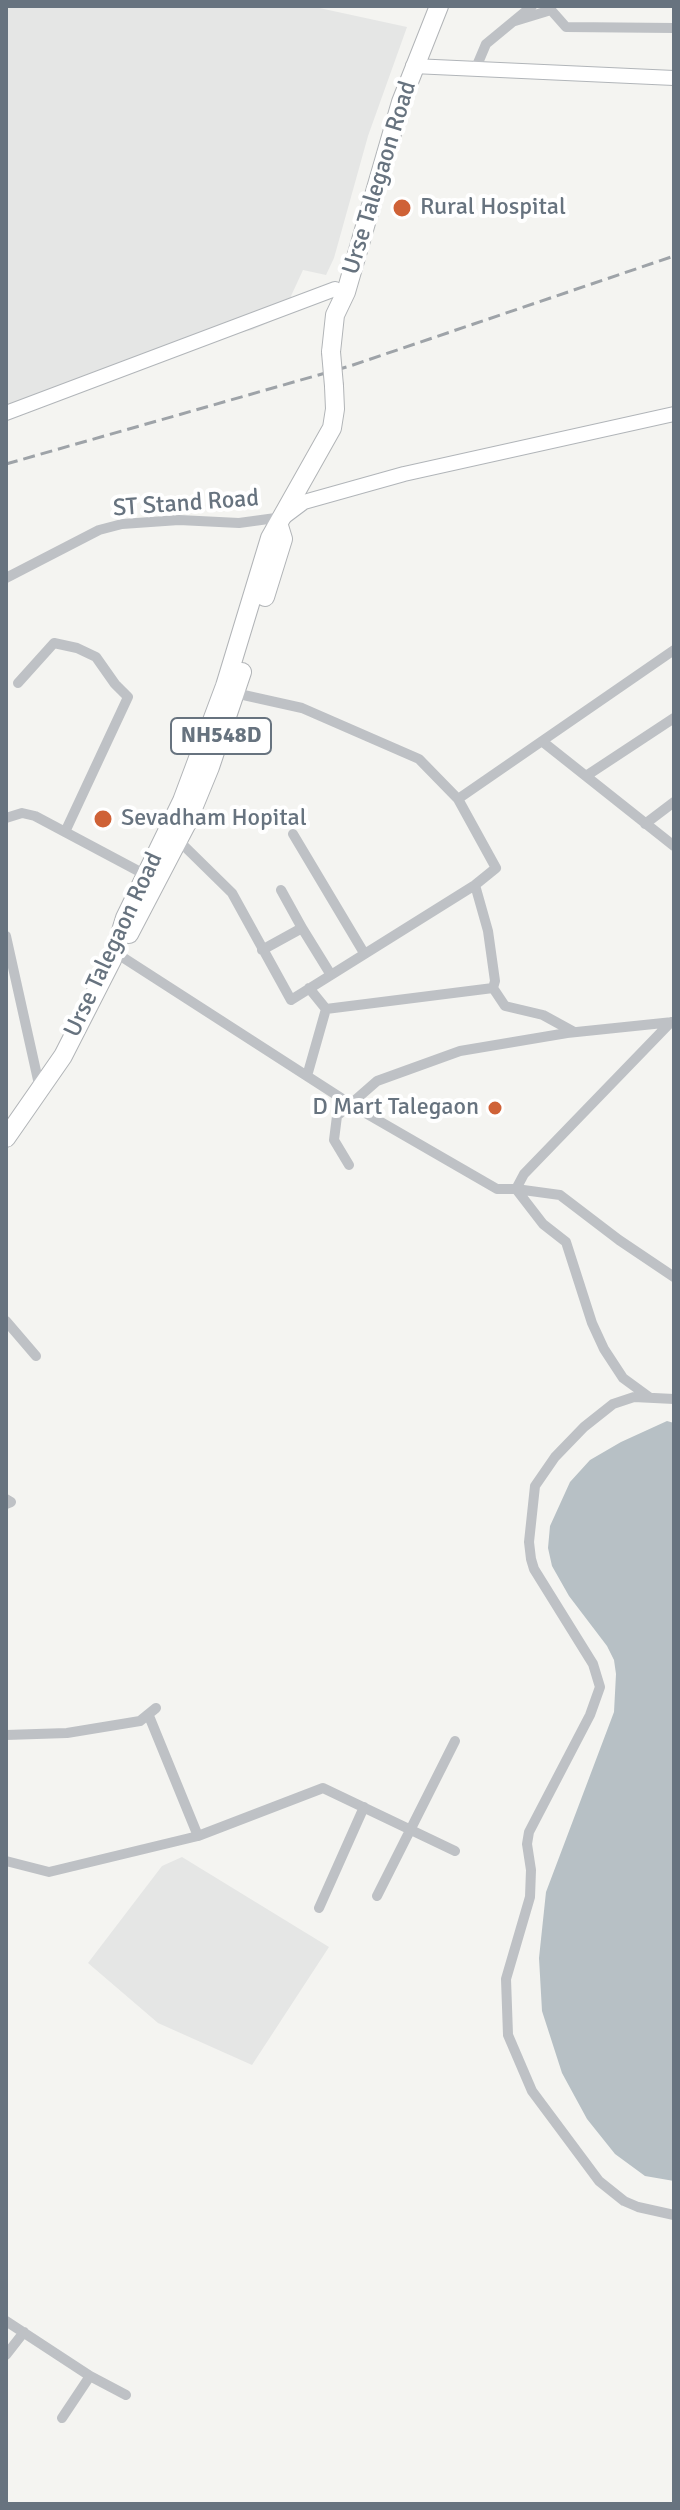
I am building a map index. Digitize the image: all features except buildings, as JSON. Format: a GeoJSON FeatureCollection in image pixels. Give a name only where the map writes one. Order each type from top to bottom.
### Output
{"type":"FeatureCollection","features":[{"type":"Feature","properties":{"kind":"highway","name":"Urse Talegaon Road"},"geometry":{"type":"LineString","coordinates":[[335,289],[398,77],[429,6]]}},
{"type":"Feature","properties":{"kind":"highway","name":"Urse Talegaon Road"},"geometry":{"type":"LineString","coordinates":[[6,1138],[63,1056],[114,956],[125,918],[144,874],[182,801],[230,692],[270,538],[282,527],[332,428],[335,409],[331,352],[335,315],[346,292],[413,66],[439,6]]}},
{"type":"Feature","properties":{"kind":"highway","name":"NH548D"},"geometry":{"type":"LineString","coordinates":[[335,289],[335,315]]}},
{"type":"Feature","properties":{"kind":"highway","name":"NH548D"},"geometry":{"type":"LineString","coordinates":[[114,956],[136,923],[178,840],[210,767],[230,692]]}},
{"type":"Feature","properties":{"kind":"street"},"geometry":{"type":"LineString","coordinates":[[475,70],[486,44],[532,6]]}},
{"type":"Feature","properties":{"kind":"street"},"geometry":{"type":"LineString","coordinates":[[515,21],[551,10],[566,27],[674,28]]}},
{"type":"Feature","properties":{"kind":"street"},"geometry":{"type":"LineString","coordinates":[[413,66],[674,78]]}},
{"type":"Feature","properties":{"kind":"street"},"geometry":{"type":"LineString","coordinates":[[6,413],[335,289]]}},
{"type":"Feature","properties":{"kind":"street"},"geometry":{"type":"LineString","coordinates":[[282,527],[304,502],[404,474],[674,414]]}},
{"type":"Feature","properties":{"kind":"street","name":"ST Stand Road"},"geometry":{"type":"LineString","coordinates":[[6,578],[99,530],[122,524],[179,520],[282,527]]}},
{"type":"Feature","properties":{"kind":"street"},"geometry":{"type":"LineString","coordinates":[[18,683],[54,643],[77,648],[96,657],[128,697],[65,832]]}},
{"type":"Feature","properties":{"kind":"street"},"geometry":{"type":"LineString","coordinates":[[458,799],[674,650]]}},
{"type":"Feature","properties":{"kind":"street"},"geometry":{"type":"LineString","coordinates":[[178,840],[232,893],[291,1000],[475,885],[496,868],[458,799],[419,759],[302,708],[230,692]]}},
{"type":"Feature","properties":{"kind":"street"},"geometry":{"type":"LineString","coordinates":[[586,776],[674,718]]}},
{"type":"Feature","properties":{"kind":"street"},"geometry":{"type":"LineString","coordinates":[[543,742],[674,846]]}},
{"type":"Feature","properties":{"kind":"street"},"geometry":{"type":"LineString","coordinates":[[645,824],[674,802]]}},
{"type":"Feature","properties":{"kind":"street"},"geometry":{"type":"LineString","coordinates":[[6,818],[27,813],[144,874]]}},
{"type":"Feature","properties":{"kind":"street"},"geometry":{"type":"LineString","coordinates":[[293,834],[364,953]]}},
{"type":"Feature","properties":{"kind":"street"},"geometry":{"type":"LineString","coordinates":[[475,885],[488,931],[495,981],[493,988],[505,1006],[543,1015],[574,1032]]}},
{"type":"Feature","properties":{"kind":"street"},"geometry":{"type":"LineString","coordinates":[[281,890],[331,975]]}},
{"type":"Feature","properties":{"kind":"street"},"geometry":{"type":"LineString","coordinates":[[262,950],[302,928]]}},
{"type":"Feature","properties":{"kind":"street"},"geometry":{"type":"LineString","coordinates":[[6,936],[40,1091]]}},
{"type":"Feature","properties":{"kind":"street"},"geometry":{"type":"LineString","coordinates":[[114,956],[351,1104],[497,1189],[560,1195],[674,1277]]}},
{"type":"Feature","properties":{"kind":"street"},"geometry":{"type":"LineString","coordinates":[[309,988],[326,1009]]}},
{"type":"Feature","properties":{"kind":"street"},"geometry":{"type":"LineString","coordinates":[[326,1009],[493,988]]}},
{"type":"Feature","properties":{"kind":"street"},"geometry":{"type":"LineString","coordinates":[[307,1076],[326,1009]]}},
{"type":"Feature","properties":{"kind":"street"},"geometry":{"type":"LineString","coordinates":[[349,1165],[334,1140],[337,1116],[377,1081],[460,1051],[574,1032],[673,1022]]}},
{"type":"Feature","properties":{"kind":"street"},"geometry":{"type":"LineString","coordinates":[[516,1189],[524,1174],[673,1022]]}},
{"type":"Feature","properties":{"kind":"street"},"geometry":{"type":"LineString","coordinates":[[516,1189],[543,1224],[566,1242],[592,1323],[604,1349],[623,1378],[650,1397]]}},
{"type":"Feature","properties":{"kind":"street"},"geometry":{"type":"LineString","coordinates":[[6,1321],[36,1356]]}},
{"type":"Feature","properties":{"kind":"street"},"geometry":{"type":"LineString","coordinates":[[674,1399],[625,1398],[613,1404],[584,1427],[555,1457],[535,1486],[529,1542],[534,1569],[593,1664],[600,1687],[590,1715],[529,1832],[530,1897],[506,1979],[508,2035],[532,2091],[599,2181],[624,2201],[674,2215]]}},
{"type":"Feature","properties":{"kind":"street"},"geometry":{"type":"LineString","coordinates":[[6,1735],[67,1733],[140,1721],[152,1712],[198,1836]]}},
{"type":"Feature","properties":{"kind":"street"},"geometry":{"type":"LineString","coordinates":[[377,1896],[455,1741]]}},
{"type":"Feature","properties":{"kind":"street"},"geometry":{"type":"LineString","coordinates":[[6,1861],[49,1872],[198,1836],[323,1788],[455,1851]]}},
{"type":"Feature","properties":{"kind":"street"},"geometry":{"type":"LineString","coordinates":[[319,1908],[364,1807]]}},
{"type":"Feature","properties":{"kind":"street"},"geometry":{"type":"LineString","coordinates":[[6,2321],[90,2376],[126,2395]]}},
{"type":"Feature","properties":{"kind":"street"},"geometry":{"type":"LineString","coordinates":[[6,2355],[24,2332]]}},
{"type":"Feature","properties":{"kind":"street"},"geometry":{"type":"LineString","coordinates":[[62,2418],[90,2376]]}},
{"type":"Feature","properties":{"kind":"shaded area"},"geometry":{"type":"Polygon","coordinates":[[[6,6],[310,6],[407,27],[368,136],[334,258],[326,275],[303,270],[291,296],[297,310],[252,330],[195,343],[6,410],[6,6]]]}},
{"type":"Feature","properties":{"kind":"shaded area"},"geometry":{"type":"Polygon","coordinates":[[[667,1421],[674,1423],[674,2181],[645,2176],[615,2154],[587,2119],[562,2073],[542,2011],[539,1958],[546,1892],[614,1712],[616,1674],[607,1646],[569,1596],[552,1566],[548,1548],[550,1526],[570,1482],[590,1460],[667,1421]]]}},
{"type":"Feature","properties":{"kind":"shaded area"},"geometry":{"type":"Polygon","coordinates":[[[182,1857],[329,1947],[252,2065],[158,2023],[88,1963],[162,1866],[182,1857]]]}},
{"type":"Feature","properties":{"kind":"railway"},"geometry":{"type":"LineString","coordinates":[[6,464],[350,366],[674,256]]}},
{"type":"Feature","properties":{"kind":"place","name":"Rural Hospital"},"geometry":{"type":"Point","coordinates":[402,208]}},
{"type":"Feature","properties":{"kind":"place","name":"Sevadham Hopital"},"geometry":{"type":"Point","coordinates":[103,819]}},
{"type":"Feature","properties":{"kind":"place","name":"D Mart Talegaon"},"geometry":{"type":"Point","coordinates":[495,1108]}}]}
